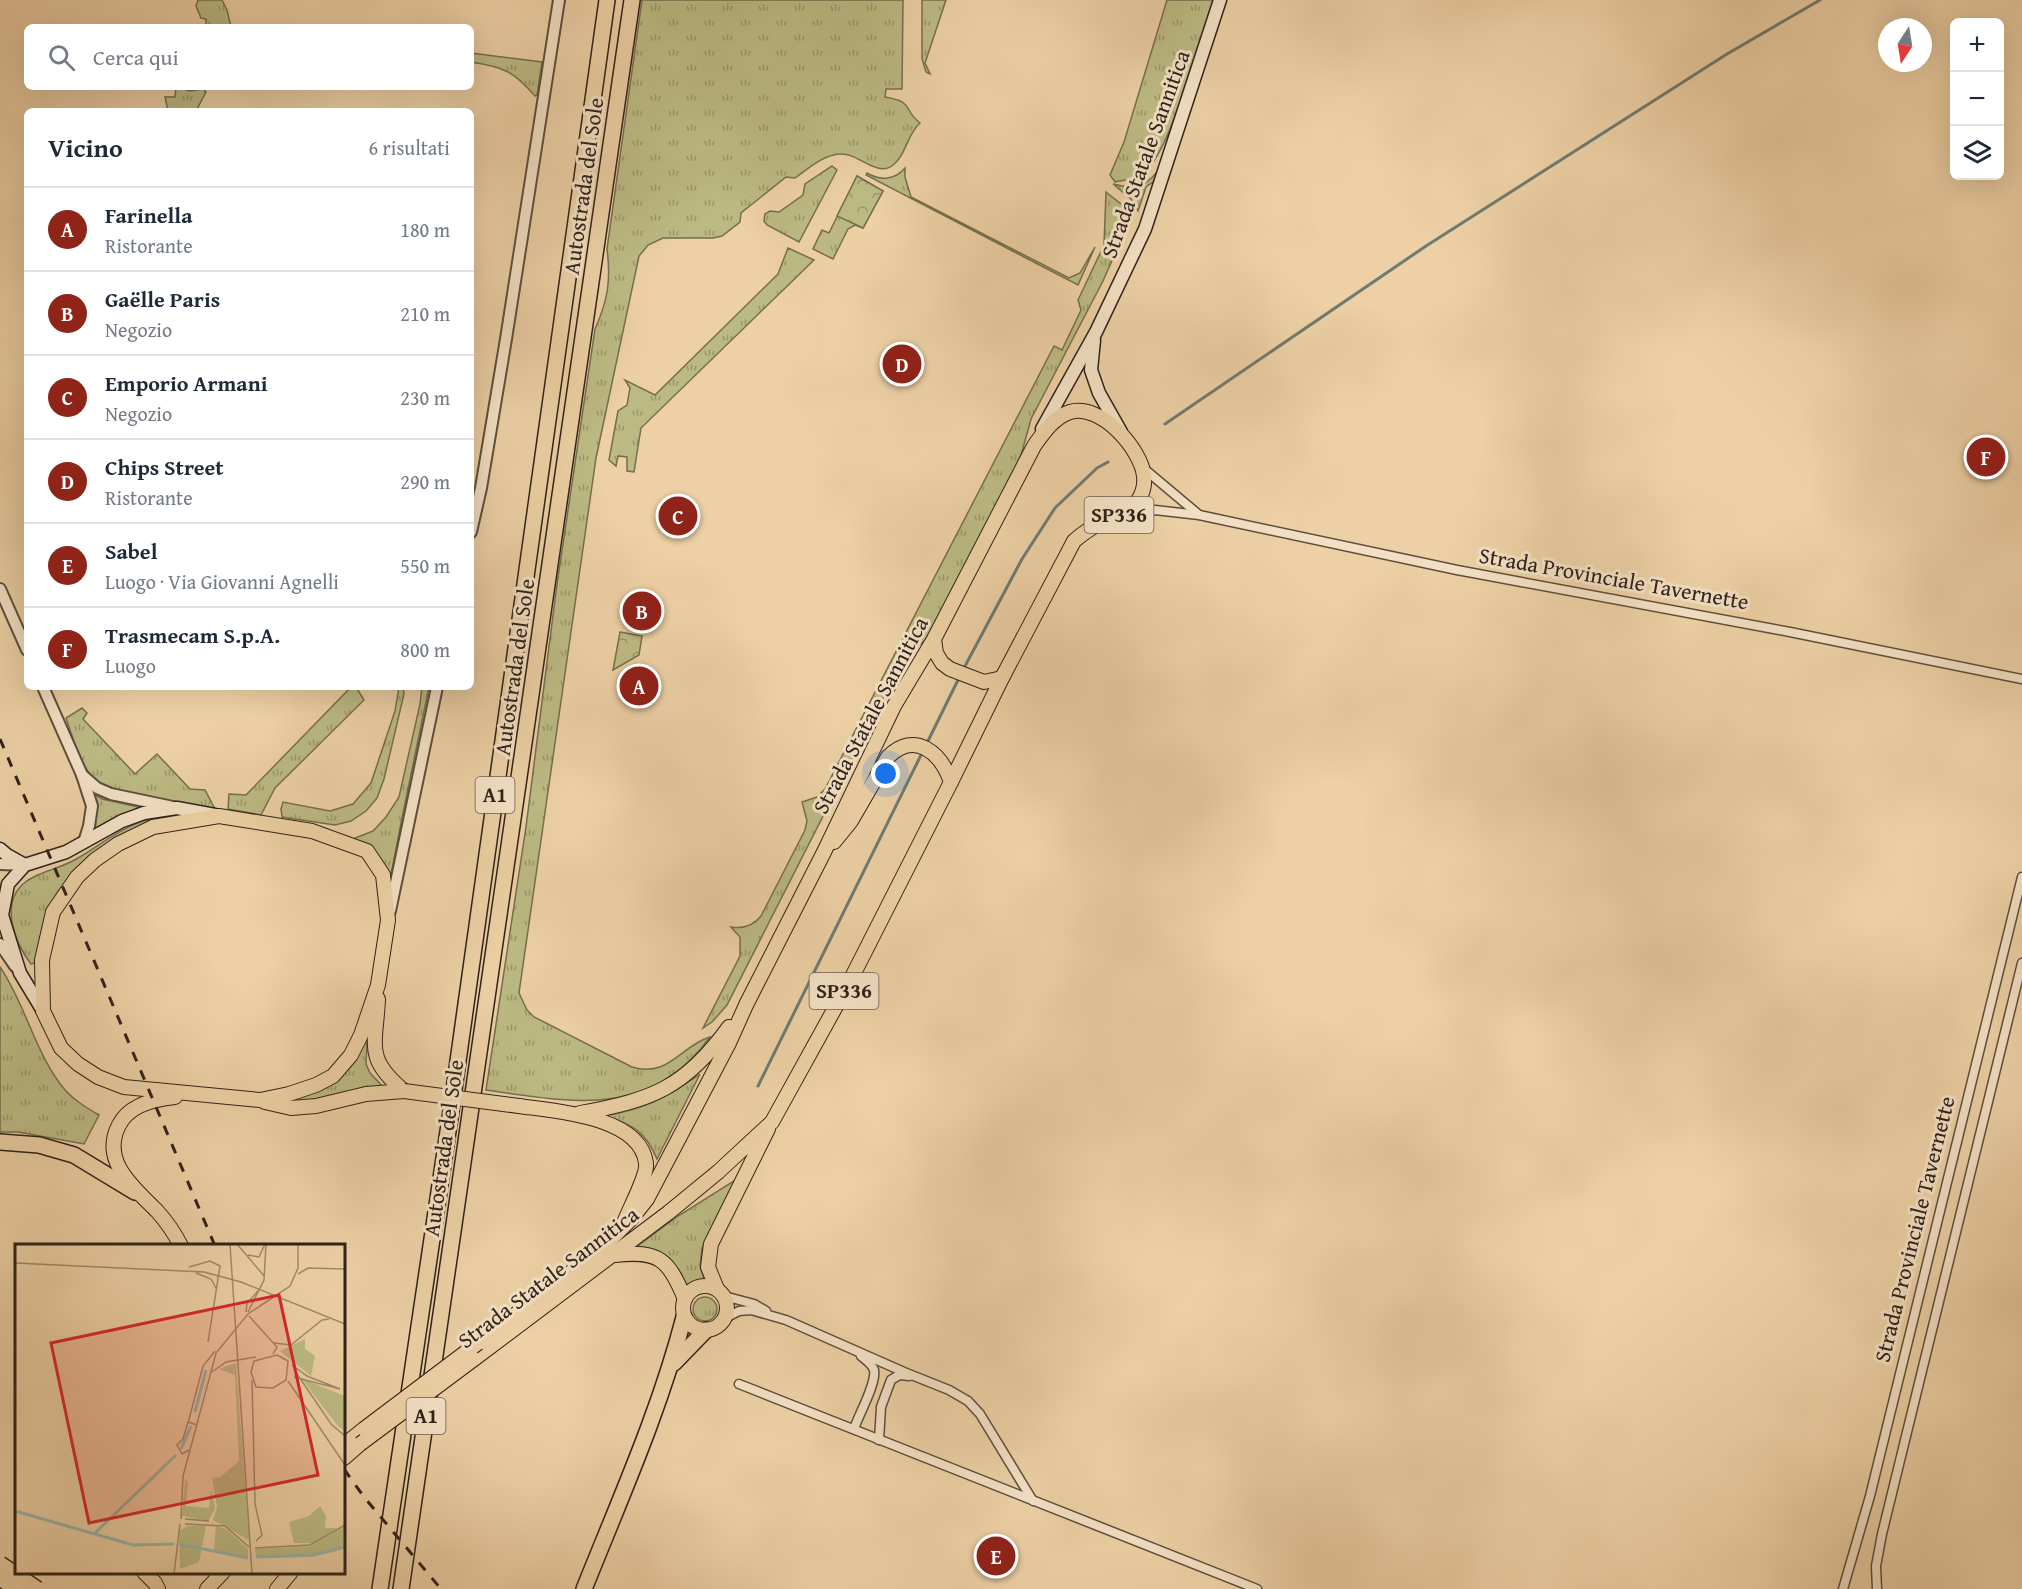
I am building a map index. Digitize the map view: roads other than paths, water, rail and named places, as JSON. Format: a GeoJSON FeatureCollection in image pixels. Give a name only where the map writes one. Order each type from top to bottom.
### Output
{"type":"FeatureCollection","features":[{"type":"Feature","properties":{"kind":"highway","name":"Autostrada del Sole"},"geometry":{"type":"LineString","coordinates":[[380,1589],[456,1076],[607,0]]}},
{"type":"Feature","properties":{"kind":"highway","name":"Autostrada del Sole"},"geometry":{"type":"LineString","coordinates":[[401,1589],[632,0]]}},
{"type":"Feature","properties":{"kind":"highway"},"geometry":{"type":"LineString","coordinates":[[0,1142],[39,1145],[74,1155],[135,1192]]}},
{"type":"Feature","properties":{"kind":"highway"},"geometry":{"type":"LineString","coordinates":[[584,1589],[672,1365],[684,1317]]}},
{"type":"Feature","properties":{"kind":"highway"},"geometry":{"type":"LineString","coordinates":[[672,1365],[706,1330]]}},
{"type":"Feature","properties":{"kind":"highway"},"geometry":{"type":"LineString","coordinates":[[0,1564],[37,1589]]}},
{"type":"Feature","properties":{"kind":"highway"},"geometry":{"type":"LineString","coordinates":[[0,1578],[16,1589]]}},
{"type":"Feature","properties":{"kind":"main road","name":"Strada Statale Sannitica"},"geometry":{"type":"LineString","coordinates":[[345,1444],[599,1251],[639,1210],[652,1190],[825,852],[894,706],[934,639],[1096,332],[1145,229],[1220,0]]}},
{"type":"Feature","properties":{"kind":"main road"},"geometry":{"type":"LineString","coordinates":[[1096,332],[1091,370],[1099,393],[1122,433]]}},
{"type":"Feature","properties":{"kind":"main road","name":"Strada Statale Sannitica"},"geometry":{"type":"LineString","coordinates":[[721,1292],[708,1267],[711,1244],[772,1122],[851,979],[1004,674],[1074,541],[1091,528],[1134,506],[1138,500],[1144,481],[1142,467],[1122,433],[1096,414],[1078,411],[1061,416],[1046,429],[1034,446]]}},
{"type":"Feature","properties":{"kind":"main road"},"geometry":{"type":"LineString","coordinates":[[934,639],[936,653],[942,663],[950,669],[984,682],[1004,674]]}},
{"type":"Feature","properties":{"kind":"main road"},"geometry":{"type":"LineString","coordinates":[[825,852],[852,821],[888,757],[897,749],[912,744],[926,748],[938,757],[947,769],[951,782]]}},
{"type":"Feature","properties":{"kind":"main road"},"geometry":{"type":"LineString","coordinates":[[378,985],[361,1035],[351,1055],[333,1076],[316,1085],[260,1100],[124,1087],[98,1077],[78,1064],[61,1048],[43,1011],[20,973],[1,913],[9,884],[25,865],[66,852],[122,821],[144,813],[177,808],[312,831],[367,851],[383,875],[388,920],[378,985],[374,1051],[378,1063],[387,1076],[404,1090]]}},
{"type":"Feature","properties":{"kind":"main road"},"geometry":{"type":"LineString","coordinates":[[43,1011],[42,960],[53,912],[77,877],[95,860],[118,844],[153,827],[219,816]]}},
{"type":"Feature","properties":{"kind":"main road"},"geometry":{"type":"LineString","coordinates":[[0,849],[25,865]]}},
{"type":"Feature","properties":{"kind":"main road","name":"Strada Statale Sannitica"},"geometry":{"type":"LineString","coordinates":[[575,1114],[643,1100],[675,1084],[701,1062],[746,1005]]}},
{"type":"Feature","properties":{"kind":"main road","name":"Strada Statale Sannitica"},"geometry":{"type":"LineString","coordinates":[[260,1100],[291,1108],[316,1106],[366,1094],[404,1090],[575,1114],[616,1127],[626,1132],[639,1144],[646,1163],[645,1175],[623,1225]]}},
{"type":"Feature","properties":{"kind":"main road"},"geometry":{"type":"LineString","coordinates":[[180,1244],[158,1212],[135,1192],[122,1174],[114,1156],[114,1134],[122,1118],[139,1105],[165,1098],[206,1095]]}},
{"type":"Feature","properties":{"kind":"main road","name":"Strada Statale Sannitica"},"geometry":{"type":"LineString","coordinates":[[345,1457],[685,1200],[772,1122]]}},
{"type":"Feature","properties":{"kind":"main road"},"geometry":{"type":"LineString","coordinates":[[613,1255],[636,1253],[653,1256],[662,1261],[672,1270],[685,1299]]}},
{"type":"Feature","properties":{"kind":"main road"},"geometry":{"type":"LineString","coordinates":[[699,1286],[721,1292],[728,1307],[725,1318],[714,1329],[693,1327],[684,1317],[682,1308],[688,1293],[699,1286]]}},
{"type":"Feature","properties":{"kind":"main road"},"geometry":{"type":"LineString","coordinates":[[0,1578],[15,1572]]}},
{"type":"Feature","properties":{"kind":"main road"},"geometry":{"type":"LineString","coordinates":[[146,1574],[158,1589]]}},
{"type":"Feature","properties":{"kind":"main road"},"geometry":{"type":"LineString","coordinates":[[207,1589],[221,1574]]}},
{"type":"Feature","properties":{"kind":"main road"},"geometry":{"type":"LineString","coordinates":[[277,1589],[289,1574]]}},
{"type":"Feature","properties":{"kind":"street"},"geometry":{"type":"LineString","coordinates":[[474,519],[506,339],[559,0]]}},
{"type":"Feature","properties":{"kind":"street","name":"Strada Provinciale Tavernette"},"geometry":{"type":"LineString","coordinates":[[1142,467],[1198,515]]}},
{"type":"Feature","properties":{"kind":"street","name":"Strada Provinciale Tavernette"},"geometry":{"type":"LineString","coordinates":[[1119,514],[1155,510],[1198,515],[1457,570],[1790,632],[2022,680]]}},
{"type":"Feature","properties":{"kind":"street"},"geometry":{"type":"LineString","coordinates":[[0,589],[24,643]]}},
{"type":"Feature","properties":{"kind":"street"},"geometry":{"type":"LineString","coordinates":[[44,690],[82,775],[92,806],[84,842]]}},
{"type":"Feature","properties":{"kind":"street"},"geometry":{"type":"LineString","coordinates":[[388,920],[436,690]]}},
{"type":"Feature","properties":{"kind":"street"},"geometry":{"type":"LineString","coordinates":[[82,775],[97,788],[111,794],[177,808]]}},
{"type":"Feature","properties":{"kind":"street"},"geometry":{"type":"LineString","coordinates":[[0,864],[25,865]]}},
{"type":"Feature","properties":{"kind":"street","name":"Strada Provinciale Tavernette"},"geometry":{"type":"LineString","coordinates":[[1843,1589],[1887,1427],[2022,877]]}},
{"type":"Feature","properties":{"kind":"street"},"geometry":{"type":"LineString","coordinates":[[0,944],[20,973]]}},
{"type":"Feature","properties":{"kind":"street","name":"Strada Provinciale Tavernette"},"geometry":{"type":"LineString","coordinates":[[1877,1589],[1876,1566],[1882,1534],[2022,963]]}},
{"type":"Feature","properties":{"kind":"street"},"geometry":{"type":"LineString","coordinates":[[721,1292],[754,1304],[777,1317],[949,1390],[968,1401],[980,1414],[1034,1501]]}},
{"type":"Feature","properties":{"kind":"street"},"geometry":{"type":"LineString","coordinates":[[725,1318],[739,1311],[751,1310],[777,1317]]}},
{"type":"Feature","properties":{"kind":"street"},"geometry":{"type":"LineString","coordinates":[[854,1350],[871,1364],[875,1373],[867,1401],[861,1409],[854,1430]]}},
{"type":"Feature","properties":{"kind":"street"},"geometry":{"type":"LineString","coordinates":[[879,1440],[881,1407],[891,1380],[899,1375],[915,1376]]}},
{"type":"Feature","properties":{"kind":"street"},"geometry":{"type":"LineString","coordinates":[[739,1384],[1257,1589]]}},
{"type":"Feature","properties":{"kind":"waterway"},"geometry":{"type":"LineString","coordinates":[[1165,424],[1426,246],[1727,54],[1820,0]]}},
{"type":"Feature","properties":{"kind":"waterway"},"geometry":{"type":"LineString","coordinates":[[964,668],[1022,559],[1055,508],[1097,468],[1108,462]]}},
{"type":"Feature","properties":{"kind":"waterway"},"geometry":{"type":"LineString","coordinates":[[927,743],[959,678]]}},
{"type":"Feature","properties":{"kind":"waterway"},"geometry":{"type":"LineString","coordinates":[[758,1086],[922,753]]}},
{"type":"Feature","properties":{"kind":"railway"},"geometry":{"type":"LineString","coordinates":[[0,739],[214,1244]]}},
{"type":"Feature","properties":{"kind":"railway"},"geometry":{"type":"LineString","coordinates":[[345,1470],[364,1497],[441,1589]]}},
{"type":"Feature","properties":{"kind":"place","name":"Chips Street"},"geometry":{"type":"Point","coordinates":[902,364]}},
{"type":"Feature","properties":{"kind":"place","name":"Trasmecam S.p.A."},"geometry":{"type":"Point","coordinates":[1986,457]}},
{"type":"Feature","properties":{"kind":"place","name":"Emporio Armani"},"geometry":{"type":"Point","coordinates":[678,516]}},
{"type":"Feature","properties":{"kind":"place","name":"Gaëlle Paris"},"geometry":{"type":"Point","coordinates":[642,611]}},
{"type":"Feature","properties":{"kind":"place","name":"Farinella"},"geometry":{"type":"Point","coordinates":[639,686]}},
{"type":"Feature","properties":{"kind":"place","name":"Sabel"},"geometry":{"type":"Point","coordinates":[996,1556]}}]}
